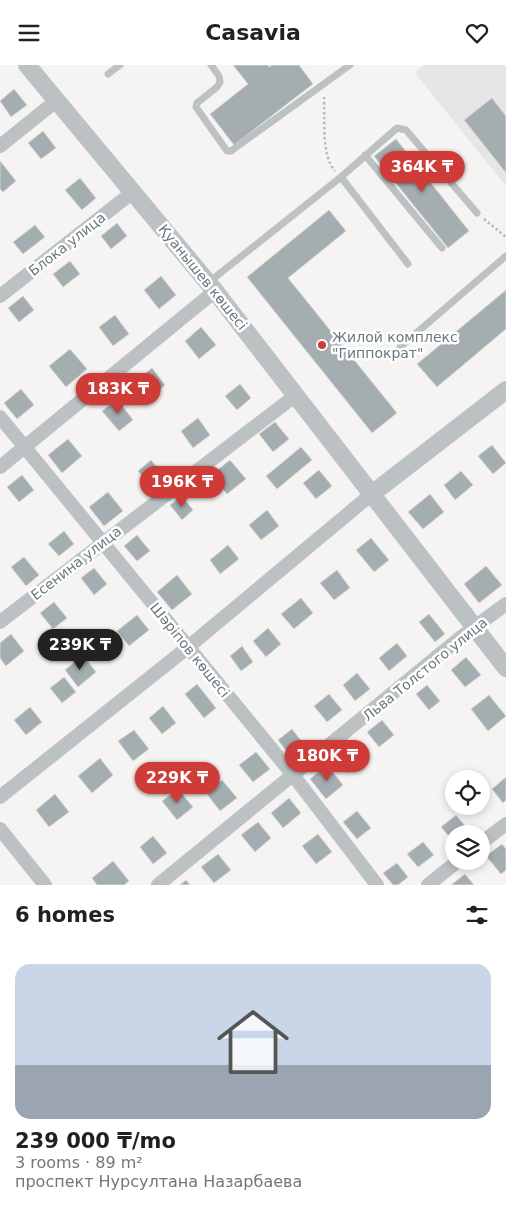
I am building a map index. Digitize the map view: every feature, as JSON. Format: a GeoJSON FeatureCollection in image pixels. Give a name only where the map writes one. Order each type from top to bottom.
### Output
{"type":"FeatureCollection","features":[{"type":"Feature","properties":{"kind":"street","name":"Қуанышев көшесі"},"geometry":{"type":"LineString","coordinates":[[27,65],[212,287],[373,493],[506,668]]}},
{"type":"Feature","properties":{"kind":"street"},"geometry":{"type":"LineString","coordinates":[[0,146],[56,101]]}},
{"type":"Feature","properties":{"kind":"street","name":"Блока улица"},"geometry":{"type":"LineString","coordinates":[[0,296],[133,192]]}},
{"type":"Feature","properties":{"kind":"street"},"geometry":{"type":"LineString","coordinates":[[0,467],[212,287]]}},
{"type":"Feature","properties":{"kind":"street"},"geometry":{"type":"LineString","coordinates":[[0,797],[187,648],[373,493],[506,390]]}},
{"type":"Feature","properties":{"kind":"street","name":"Есенина улица"},"geometry":{"type":"LineString","coordinates":[[0,622],[296,395]]}},
{"type":"Feature","properties":{"kind":"street","name":"Шәріпов көшесі"},"geometry":{"type":"LineString","coordinates":[[0,417],[187,648],[293,775],[377,885]]}},
{"type":"Feature","properties":{"kind":"street","name":"Льва Толстого улица"},"geometry":{"type":"LineString","coordinates":[[158,885],[506,604]]}},
{"type":"Feature","properties":{"kind":"street"},"geometry":{"type":"LineString","coordinates":[[490,836],[506,824]]}},
{"type":"Feature","properties":{"kind":"street"},"geometry":{"type":"LineString","coordinates":[[0,829],[45,885]]}},
{"type":"Feature","properties":{"kind":"street"},"geometry":{"type":"LineString","coordinates":[[428,885],[447,870]]}},
{"type":"Feature","properties":{"kind":"lane"},"geometry":{"type":"LineString","coordinates":[[108,75],[120,65]]}},
{"type":"Feature","properties":{"kind":"lane"},"geometry":{"type":"LineString","coordinates":[[211,65],[219,76],[220,82],[217,87],[197,103],[196,107],[227,151],[236,149],[350,65]]}},
{"type":"Feature","properties":{"kind":"lane"},"geometry":{"type":"LineString","coordinates":[[212,287],[393,129],[401,128],[477,213]]}},
{"type":"Feature","properties":{"kind":"lane"},"geometry":{"type":"LineString","coordinates":[[365,155],[442,248]]}},
{"type":"Feature","properties":{"kind":"lane"},"geometry":{"type":"LineString","coordinates":[[340,177],[408,264]]}},
{"type":"Feature","properties":{"kind":"lane"},"geometry":{"type":"LineString","coordinates":[[400,347],[506,256]]}},
{"type":"Feature","properties":{"kind":"path"},"geometry":{"type":"LineString","coordinates":[[323,85],[329,165],[340,177]]}},
{"type":"Feature","properties":{"kind":"path"},"geometry":{"type":"LineString","coordinates":[[477,213],[506,237]]}},
{"type":"Feature","properties":{"kind":"shaded area"},"geometry":{"type":"Polygon","coordinates":[[[424,65],[506,65],[506,186],[415,73],[424,65]]]}},
{"type":"Feature","properties":{"kind":"building"},"geometry":{"type":"Polygon","coordinates":[[[233,65],[268,65],[269,67],[272,65],[299,65],[313,84],[234,145],[210,114],[248,84],[233,65]]]}},
{"type":"Feature","properties":{"kind":"building"},"geometry":{"type":"Polygon","coordinates":[[[14,89],[27,105],[11,117],[0,101],[14,89]]]}},
{"type":"Feature","properties":{"kind":"building"},"geometry":{"type":"Polygon","coordinates":[[[492,98],[506,116],[506,173],[464,120],[492,98]]]}},
{"type":"Feature","properties":{"kind":"building"},"geometry":{"type":"Polygon","coordinates":[[[43,131],[56,148],[41,159],[28,143],[43,131]]]}},
{"type":"Feature","properties":{"kind":"building"},"geometry":{"type":"Polygon","coordinates":[[[396,139],[469,231],[448,248],[374,156],[396,139]]]}},
{"type":"Feature","properties":{"kind":"building"},"geometry":{"type":"Polygon","coordinates":[[[0,161],[16,181],[3,192],[0,189],[0,161]]]}},
{"type":"Feature","properties":{"kind":"building"},"geometry":{"type":"Polygon","coordinates":[[[80,178],[96,198],[82,210],[65,190],[80,178]]]}},
{"type":"Feature","properties":{"kind":"building","name":"Жилой комплекс \"Гиппократ\""},"geometry":{"type":"Polygon","coordinates":[[[329,210],[346,231],[288,278],[397,413],[372,433],[247,277],[329,210]]]}},
{"type":"Feature","properties":{"kind":"building"},"geometry":{"type":"Polygon","coordinates":[[[117,223],[127,236],[111,249],[101,236],[117,223]]]}},
{"type":"Feature","properties":{"kind":"building"},"geometry":{"type":"Polygon","coordinates":[[[35,225],[45,237],[23,254],[13,242],[35,225]]]}},
{"type":"Feature","properties":{"kind":"building"},"geometry":{"type":"Polygon","coordinates":[[[70,261],[80,274],[63,287],[53,274],[70,261]]]}},
{"type":"Feature","properties":{"kind":"building"},"geometry":{"type":"Polygon","coordinates":[[[161,276],[176,295],[159,309],[144,290],[161,276]]]}},
{"type":"Feature","properties":{"kind":"building"},"geometry":{"type":"Polygon","coordinates":[[[506,290],[506,329],[437,387],[417,364],[506,290]]]}},
{"type":"Feature","properties":{"kind":"building"},"geometry":{"type":"Polygon","coordinates":[[[23,296],[34,310],[19,322],[8,308],[23,296]]]}},
{"type":"Feature","properties":{"kind":"building"},"geometry":{"type":"Polygon","coordinates":[[[115,315],[129,334],[113,346],[99,327],[115,315]]]}},
{"type":"Feature","properties":{"kind":"building"},"geometry":{"type":"Polygon","coordinates":[[[201,327],[216,345],[199,359],[185,341],[201,327]]]}},
{"type":"Feature","properties":{"kind":"building"},"geometry":{"type":"Polygon","coordinates":[[[70,349],[87,369],[66,387],[49,366],[70,349]]]}},
{"type":"Feature","properties":{"kind":"building"},"geometry":{"type":"Polygon","coordinates":[[[152,368],[165,385],[151,397],[137,380],[152,368]]]}},
{"type":"Feature","properties":{"kind":"building"},"geometry":{"type":"Polygon","coordinates":[[[240,384],[251,398],[237,410],[225,396],[240,384]]]}},
{"type":"Feature","properties":{"kind":"building"},"geometry":{"type":"Polygon","coordinates":[[[21,389],[34,405],[17,419],[4,403],[21,389]]]}},
{"type":"Feature","properties":{"kind":"building"},"geometry":{"type":"Polygon","coordinates":[[[117,399],[133,420],[119,431],[102,411],[117,399]]]}},
{"type":"Feature","properties":{"kind":"building"},"geometry":{"type":"Polygon","coordinates":[[[198,418],[210,435],[193,448],[181,431],[198,418]]]}},
{"type":"Feature","properties":{"kind":"building"},"geometry":{"type":"Polygon","coordinates":[[[275,422],[289,439],[273,452],[259,434],[275,422]]]}},
{"type":"Feature","properties":{"kind":"building"},"geometry":{"type":"Polygon","coordinates":[[[68,439],[82,456],[62,473],[48,455],[68,439]]]}},
{"type":"Feature","properties":{"kind":"building"},"geometry":{"type":"Polygon","coordinates":[[[492,445],[506,463],[493,474],[478,456],[492,445]]]}},
{"type":"Feature","properties":{"kind":"building"},"geometry":{"type":"Polygon","coordinates":[[[301,447],[312,460],[277,489],[266,476],[301,447]]]}},
{"type":"Feature","properties":{"kind":"building"},"geometry":{"type":"Polygon","coordinates":[[[151,460],[162,474],[148,484],[138,471],[151,460]]]}},
{"type":"Feature","properties":{"kind":"building"},"geometry":{"type":"Polygon","coordinates":[[[230,460],[246,479],[227,494],[211,475],[230,460]]]}},
{"type":"Feature","properties":{"kind":"building"},"geometry":{"type":"Polygon","coordinates":[[[319,470],[332,486],[316,499],[303,483],[319,470]]]}},
{"type":"Feature","properties":{"kind":"building"},"geometry":{"type":"Polygon","coordinates":[[[461,471],[473,485],[455,500],[444,485],[461,471]]]}},
{"type":"Feature","properties":{"kind":"building"},"geometry":{"type":"Polygon","coordinates":[[[22,475],[34,490],[19,502],[7,487],[22,475]]]}},
{"type":"Feature","properties":{"kind":"building"},"geometry":{"type":"Polygon","coordinates":[[[108,492],[123,511],[104,526],[89,507],[108,492]]]}},
{"type":"Feature","properties":{"kind":"building"},"geometry":{"type":"Polygon","coordinates":[[[430,494],[444,512],[423,529],[408,512],[430,494]]]}},
{"type":"Feature","properties":{"kind":"building"},"geometry":{"type":"Polygon","coordinates":[[[182,496],[193,510],[182,520],[170,505],[182,496]]]}},
{"type":"Feature","properties":{"kind":"building"},"geometry":{"type":"Polygon","coordinates":[[[267,510],[279,526],[261,540],[249,525],[267,510]]]}},
{"type":"Feature","properties":{"kind":"building"},"geometry":{"type":"Polygon","coordinates":[[[64,531],[74,544],[59,556],[48,544],[64,531]]]}},
{"type":"Feature","properties":{"kind":"building"},"geometry":{"type":"Polygon","coordinates":[[[137,535],[150,551],[137,561],[124,546],[137,535]]]}},
{"type":"Feature","properties":{"kind":"building"},"geometry":{"type":"Polygon","coordinates":[[[371,538],[389,560],[374,572],[356,550],[371,538]]]}},
{"type":"Feature","properties":{"kind":"building"},"geometry":{"type":"Polygon","coordinates":[[[228,545],[239,559],[220,574],[210,560],[228,545]]]}},
{"type":"Feature","properties":{"kind":"building"},"geometry":{"type":"Polygon","coordinates":[[[24,557],[39,575],[26,586],[11,567],[24,557]]]}},
{"type":"Feature","properties":{"kind":"building"},"geometry":{"type":"Polygon","coordinates":[[[486,566],[502,585],[479,603],[464,584],[486,566]]]}},
{"type":"Feature","properties":{"kind":"building"},"geometry":{"type":"Polygon","coordinates":[[[94,568],[107,584],[94,595],[81,578],[94,568]]]}},
{"type":"Feature","properties":{"kind":"building"},"geometry":{"type":"Polygon","coordinates":[[[337,570],[350,588],[334,600],[320,583],[337,570]]]}},
{"type":"Feature","properties":{"kind":"building"},"geometry":{"type":"Polygon","coordinates":[[[177,575],[192,594],[172,610],[157,592],[177,575]]]}},
{"type":"Feature","properties":{"kind":"building"},"geometry":{"type":"Polygon","coordinates":[[[301,598],[313,613],[294,629],[281,614],[301,598]]]}},
{"type":"Feature","properties":{"kind":"building"},"geometry":{"type":"Polygon","coordinates":[[[54,602],[67,618],[53,629],[40,613],[54,602]]]}},
{"type":"Feature","properties":{"kind":"building"},"geometry":{"type":"Polygon","coordinates":[[[429,614],[445,634],[435,642],[419,622],[429,614]]]}},
{"type":"Feature","properties":{"kind":"building"},"geometry":{"type":"Polygon","coordinates":[[[137,615],[149,630],[129,646],[117,631],[137,615]]]}},
{"type":"Feature","properties":{"kind":"building"},"geometry":{"type":"Polygon","coordinates":[[[268,628],[281,644],[266,657],[253,641],[268,628]]]}},
{"type":"Feature","properties":{"kind":"building"},"geometry":{"type":"Polygon","coordinates":[[[11,634],[24,651],[6,666],[0,658],[0,643],[11,634]]]}},
{"type":"Feature","properties":{"kind":"building"},"geometry":{"type":"Polygon","coordinates":[[[397,643],[407,656],[389,671],[379,658],[397,643]]]}},
{"type":"Feature","properties":{"kind":"building"},"geometry":{"type":"Polygon","coordinates":[[[242,646],[253,662],[241,671],[230,656],[242,646]]]}},
{"type":"Feature","properties":{"kind":"building"},"geometry":{"type":"Polygon","coordinates":[[[83,655],[96,672],[78,687],[65,670],[83,655]]]}},
{"type":"Feature","properties":{"kind":"building"},"geometry":{"type":"Polygon","coordinates":[[[466,657],[481,675],[465,687],[451,670],[466,657]]]}},
{"type":"Feature","properties":{"kind":"building"},"geometry":{"type":"Polygon","coordinates":[[[357,673],[370,689],[355,701],[343,685],[357,673]]]}},
{"type":"Feature","properties":{"kind":"building"},"geometry":{"type":"Polygon","coordinates":[[[64,677],[76,692],[62,703],[50,688],[64,677]]]}},
{"type":"Feature","properties":{"kind":"building"},"geometry":{"type":"Polygon","coordinates":[[[197,684],[216,708],[204,718],[185,694],[197,684]]]}},
{"type":"Feature","properties":{"kind":"building"},"geometry":{"type":"Polygon","coordinates":[[[427,685],[440,701],[429,710],[416,694],[427,685]]]}},
{"type":"Feature","properties":{"kind":"building"},"geometry":{"type":"Polygon","coordinates":[[[329,694],[342,710],[327,722],[314,706],[329,694]]]}},
{"type":"Feature","properties":{"kind":"building"},"geometry":{"type":"Polygon","coordinates":[[[489,695],[506,716],[488,731],[471,709],[489,695]]]}},
{"type":"Feature","properties":{"kind":"building"},"geometry":{"type":"Polygon","coordinates":[[[163,706],[176,723],[162,734],[149,718],[163,706]]]}},
{"type":"Feature","properties":{"kind":"building"},"geometry":{"type":"Polygon","coordinates":[[[30,707],[42,722],[26,735],[14,720],[30,707]]]}},
{"type":"Feature","properties":{"kind":"building"},"geometry":{"type":"Polygon","coordinates":[[[382,720],[394,735],[379,747],[367,732],[382,720]]]}},
{"type":"Feature","properties":{"kind":"building"},"geometry":{"type":"Polygon","coordinates":[[[292,729],[302,742],[288,753],[278,740],[292,729]]]}},
{"type":"Feature","properties":{"kind":"building"},"geometry":{"type":"Polygon","coordinates":[[[134,730],[149,749],[133,761],[118,741],[134,730]]]}},
{"type":"Feature","properties":{"kind":"building"},"geometry":{"type":"Polygon","coordinates":[[[352,746],[363,761],[347,773],[336,759],[352,746]]]}},
{"type":"Feature","properties":{"kind":"building"},"geometry":{"type":"Polygon","coordinates":[[[256,752],[270,769],[253,782],[239,765],[256,752]]]}},
{"type":"Feature","properties":{"kind":"building"},"geometry":{"type":"Polygon","coordinates":[[[100,758],[113,775],[92,793],[78,776],[100,758]]]}},
{"type":"Feature","properties":{"kind":"building"},"geometry":{"type":"Polygon","coordinates":[[[327,765],[343,785],[326,799],[310,779],[327,765]]]}},
{"type":"Feature","properties":{"kind":"building"},"geometry":{"type":"Polygon","coordinates":[[[506,777],[506,800],[503,803],[492,789],[506,777]]]}},
{"type":"Feature","properties":{"kind":"building"},"geometry":{"type":"Polygon","coordinates":[[[222,780],[237,798],[220,811],[206,793],[222,780]]]}},
{"type":"Feature","properties":{"kind":"building"},"geometry":{"type":"Polygon","coordinates":[[[178,789],[193,807],[177,820],[162,801],[178,789]]]}},
{"type":"Feature","properties":{"kind":"building"},"geometry":{"type":"Polygon","coordinates":[[[55,794],[69,812],[49,827],[36,810],[55,794]]]}},
{"type":"Feature","properties":{"kind":"building"},"geometry":{"type":"Polygon","coordinates":[[[289,798],[301,813],[283,828],[271,813],[289,798]]]}},
{"type":"Feature","properties":{"kind":"building"},"geometry":{"type":"Polygon","coordinates":[[[357,811],[371,828],[357,839],[343,822],[357,811]]]}},
{"type":"Feature","properties":{"kind":"building"},"geometry":{"type":"Polygon","coordinates":[[[456,815],[464,825],[445,825],[445,832],[441,827],[456,815]]]}},
{"type":"Feature","properties":{"kind":"building"},"geometry":{"type":"Polygon","coordinates":[[[258,822],[271,838],[255,852],[241,835],[258,822]]]}},
{"type":"Feature","properties":{"kind":"building"},"geometry":{"type":"Polygon","coordinates":[[[318,834],[332,852],[316,864],[302,846],[318,834]]]}},
{"type":"Feature","properties":{"kind":"building"},"geometry":{"type":"Polygon","coordinates":[[[153,836],[167,853],[153,864],[140,847],[153,836]]]}},
{"type":"Feature","properties":{"kind":"building"},"geometry":{"type":"Polygon","coordinates":[[[423,842],[434,855],[418,867],[407,854],[423,842]]]}},
{"type":"Feature","properties":{"kind":"building"},"geometry":{"type":"Polygon","coordinates":[[[502,844],[506,849],[506,870],[501,874],[490,861],[490,853],[502,844]]]}},
{"type":"Feature","properties":{"kind":"building"},"geometry":{"type":"Polygon","coordinates":[[[218,854],[231,870],[214,883],[201,867],[218,854]]]}},
{"type":"Feature","properties":{"kind":"building"},"geometry":{"type":"Polygon","coordinates":[[[113,861],[129,881],[124,885],[97,885],[92,878],[113,861]]]}},
{"type":"Feature","properties":{"kind":"building"},"geometry":{"type":"Polygon","coordinates":[[[397,863],[408,877],[398,885],[393,885],[383,873],[397,863]]]}},
{"type":"Feature","properties":{"kind":"building"},"geometry":{"type":"Polygon","coordinates":[[[465,874],[474,885],[451,885],[465,874]]]}},
{"type":"Feature","properties":{"kind":"building"},"geometry":{"type":"Polygon","coordinates":[[[186,880],[190,885],[180,885],[186,880]]]}},
{"type":"Feature","properties":{"kind":"place","name":"Жилой комплекс \"Гиппократ\""},"geometry":{"type":"Point","coordinates":[322,345]}}]}
